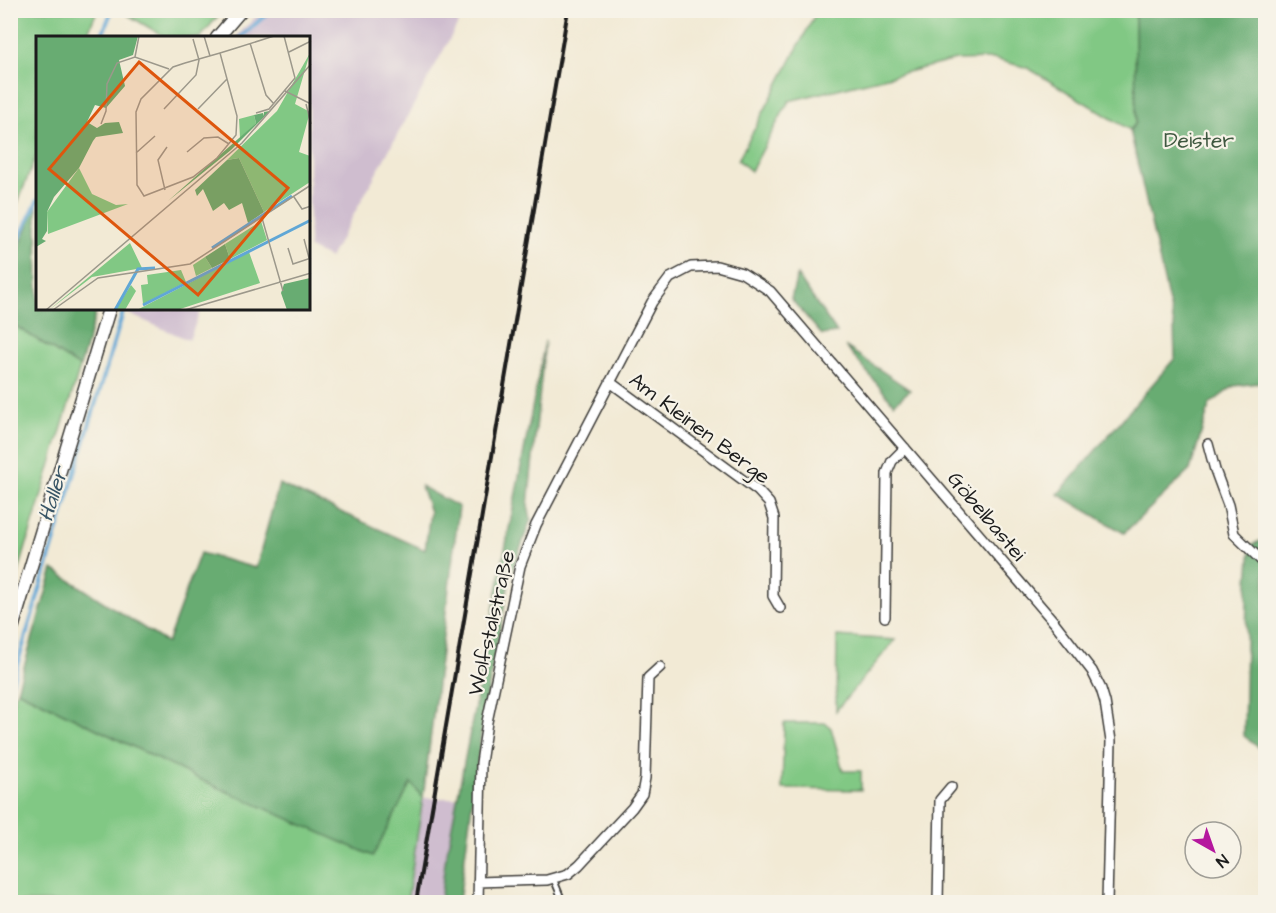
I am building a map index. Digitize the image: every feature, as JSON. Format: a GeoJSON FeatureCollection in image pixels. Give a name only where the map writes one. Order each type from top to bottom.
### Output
{"type":"FeatureCollection","features":[{"type":"Feature","properties":{"kind":"street"},"geometry":{"type":"LineString","coordinates":[[219,36],[241,10]]}},
{"type":"Feature","properties":{"kind":"street","name":"Göbelbastei"},"geometry":{"type":"LineString","coordinates":[[670,278],[691,267],[717,266],[742,273],[770,291],[1082,656],[1101,689],[1110,728],[1107,903]]}},
{"type":"Feature","properties":{"kind":"street","name":"Wolfstalstraße"},"geometry":{"type":"LineString","coordinates":[[478,903],[481,763],[487,722],[520,566],[536,525],[610,382],[652,302],[670,278]]}},
{"type":"Feature","properties":{"kind":"street"},"geometry":{"type":"LineString","coordinates":[[10,635],[109,310]]}},
{"type":"Feature","properties":{"kind":"street","name":"Am Kleinen Berge"},"geometry":{"type":"LineString","coordinates":[[610,382],[758,491],[769,503],[774,518],[773,596],[780,608]]}},
{"type":"Feature","properties":{"kind":"street"},"geometry":{"type":"LineString","coordinates":[[1208,444],[1228,505],[1234,534],[1266,565]]}},
{"type":"Feature","properties":{"kind":"street"},"geometry":{"type":"LineString","coordinates":[[885,617],[887,473],[892,461],[905,448]]}},
{"type":"Feature","properties":{"kind":"street"},"geometry":{"type":"LineString","coordinates":[[478,882],[554,880],[568,874],[579,866],[632,808],[642,794],[645,777],[648,678],[660,666]]}},
{"type":"Feature","properties":{"kind":"street"},"geometry":{"type":"LineString","coordinates":[[938,903],[940,800],[951,787]]}},
{"type":"Feature","properties":{"kind":"lane"},"geometry":{"type":"LineString","coordinates":[[554,880],[563,903]]}},
{"type":"Feature","properties":{"kind":"shaded area"},"geometry":{"type":"Polygon","coordinates":[[[262,10],[465,11],[330,258],[310,248],[310,36],[237,36],[262,10]]]}},
{"type":"Feature","properties":{"kind":"shaded area"},"geometry":{"type":"Polygon","coordinates":[[[125,310],[201,310],[189,340],[124,312],[125,310]]]}},
{"type":"Feature","properties":{"kind":"shaded area"},"geometry":{"type":"Polygon","coordinates":[[[423,798],[457,798],[440,902],[408,902],[423,798]]]}},
{"type":"Feature","properties":{"kind":"green space"},"geometry":{"type":"Polygon","coordinates":[[[11,10],[97,11],[86,36],[36,36],[36,156],[11,219],[11,10]]]}},
{"type":"Feature","properties":{"kind":"green space"},"geometry":{"type":"Polygon","coordinates":[[[121,11],[222,11],[202,36],[163,36],[121,11]]]}},
{"type":"Feature","properties":{"kind":"green space"},"geometry":{"type":"Polygon","coordinates":[[[817,11],[1135,11],[1136,123],[1130,130],[1028,68],[994,59],[956,60],[789,101],[751,171],[738,160],[817,11]]]}},
{"type":"Feature","properties":{"kind":"green space","name":"Deister"},"geometry":{"type":"Polygon","coordinates":[[[1135,11],[1265,11],[1266,382],[1234,386],[1210,404],[1190,470],[1124,533],[1058,494],[1175,358],[1174,325],[1130,130],[1136,123],[1135,11]]]}},
{"type":"Feature","properties":{"kind":"green space"},"geometry":{"type":"Polygon","coordinates":[[[36,206],[36,310],[97,310],[80,367],[11,323],[11,268],[36,206]]]}},
{"type":"Feature","properties":{"kind":"green space"},"geometry":{"type":"Polygon","coordinates":[[[797,275],[837,333],[822,335],[791,299],[797,275]]]}},
{"type":"Feature","properties":{"kind":"green space"},"geometry":{"type":"Polygon","coordinates":[[[11,323],[80,367],[11,597],[11,323]]]}},
{"type":"Feature","properties":{"kind":"green space"},"geometry":{"type":"Polygon","coordinates":[[[545,341],[528,506],[531,519],[510,577],[485,705],[459,902],[440,902],[445,862],[545,341]]]}},
{"type":"Feature","properties":{"kind":"green space"},"geometry":{"type":"Polygon","coordinates":[[[845,346],[910,390],[894,404],[845,346]]]}},
{"type":"Feature","properties":{"kind":"green space"},"geometry":{"type":"Polygon","coordinates":[[[279,484],[425,550],[430,512],[421,486],[459,507],[423,798],[411,783],[373,856],[199,779],[17,690],[53,569],[167,643],[200,553],[256,568],[279,484]]]}},
{"type":"Feature","properties":{"kind":"green space"},"geometry":{"type":"Polygon","coordinates":[[[1265,539],[1265,753],[1244,736],[1247,594],[1251,545],[1265,539]]]}},
{"type":"Feature","properties":{"kind":"green space"},"geometry":{"type":"Polygon","coordinates":[[[837,636],[895,640],[836,711],[837,636]]]}},
{"type":"Feature","properties":{"kind":"green space"},"geometry":{"type":"Polygon","coordinates":[[[17,690],[199,779],[372,855],[411,782],[423,798],[407,902],[11,902],[10,711],[17,690]]]}},
{"type":"Feature","properties":{"kind":"green space"},"geometry":{"type":"Polygon","coordinates":[[[784,723],[825,723],[831,728],[843,771],[861,771],[861,790],[782,789],[784,723]]]}},
{"type":"Feature","properties":{"kind":"waterway"},"geometry":{"type":"LineString","coordinates":[[102,36],[112,10]]}},
{"type":"Feature","properties":{"kind":"waterway","name":"Haller"},"geometry":{"type":"LineString","coordinates":[[242,36],[271,10]]}},
{"type":"Feature","properties":{"kind":"waterway"},"geometry":{"type":"LineString","coordinates":[[10,257],[36,204]]}},
{"type":"Feature","properties":{"kind":"waterway","name":"Haller"},"geometry":{"type":"LineString","coordinates":[[10,689],[124,310]]}},
{"type":"Feature","properties":{"kind":"railway"},"geometry":{"type":"LineString","coordinates":[[416,902],[568,10]]}}]}
